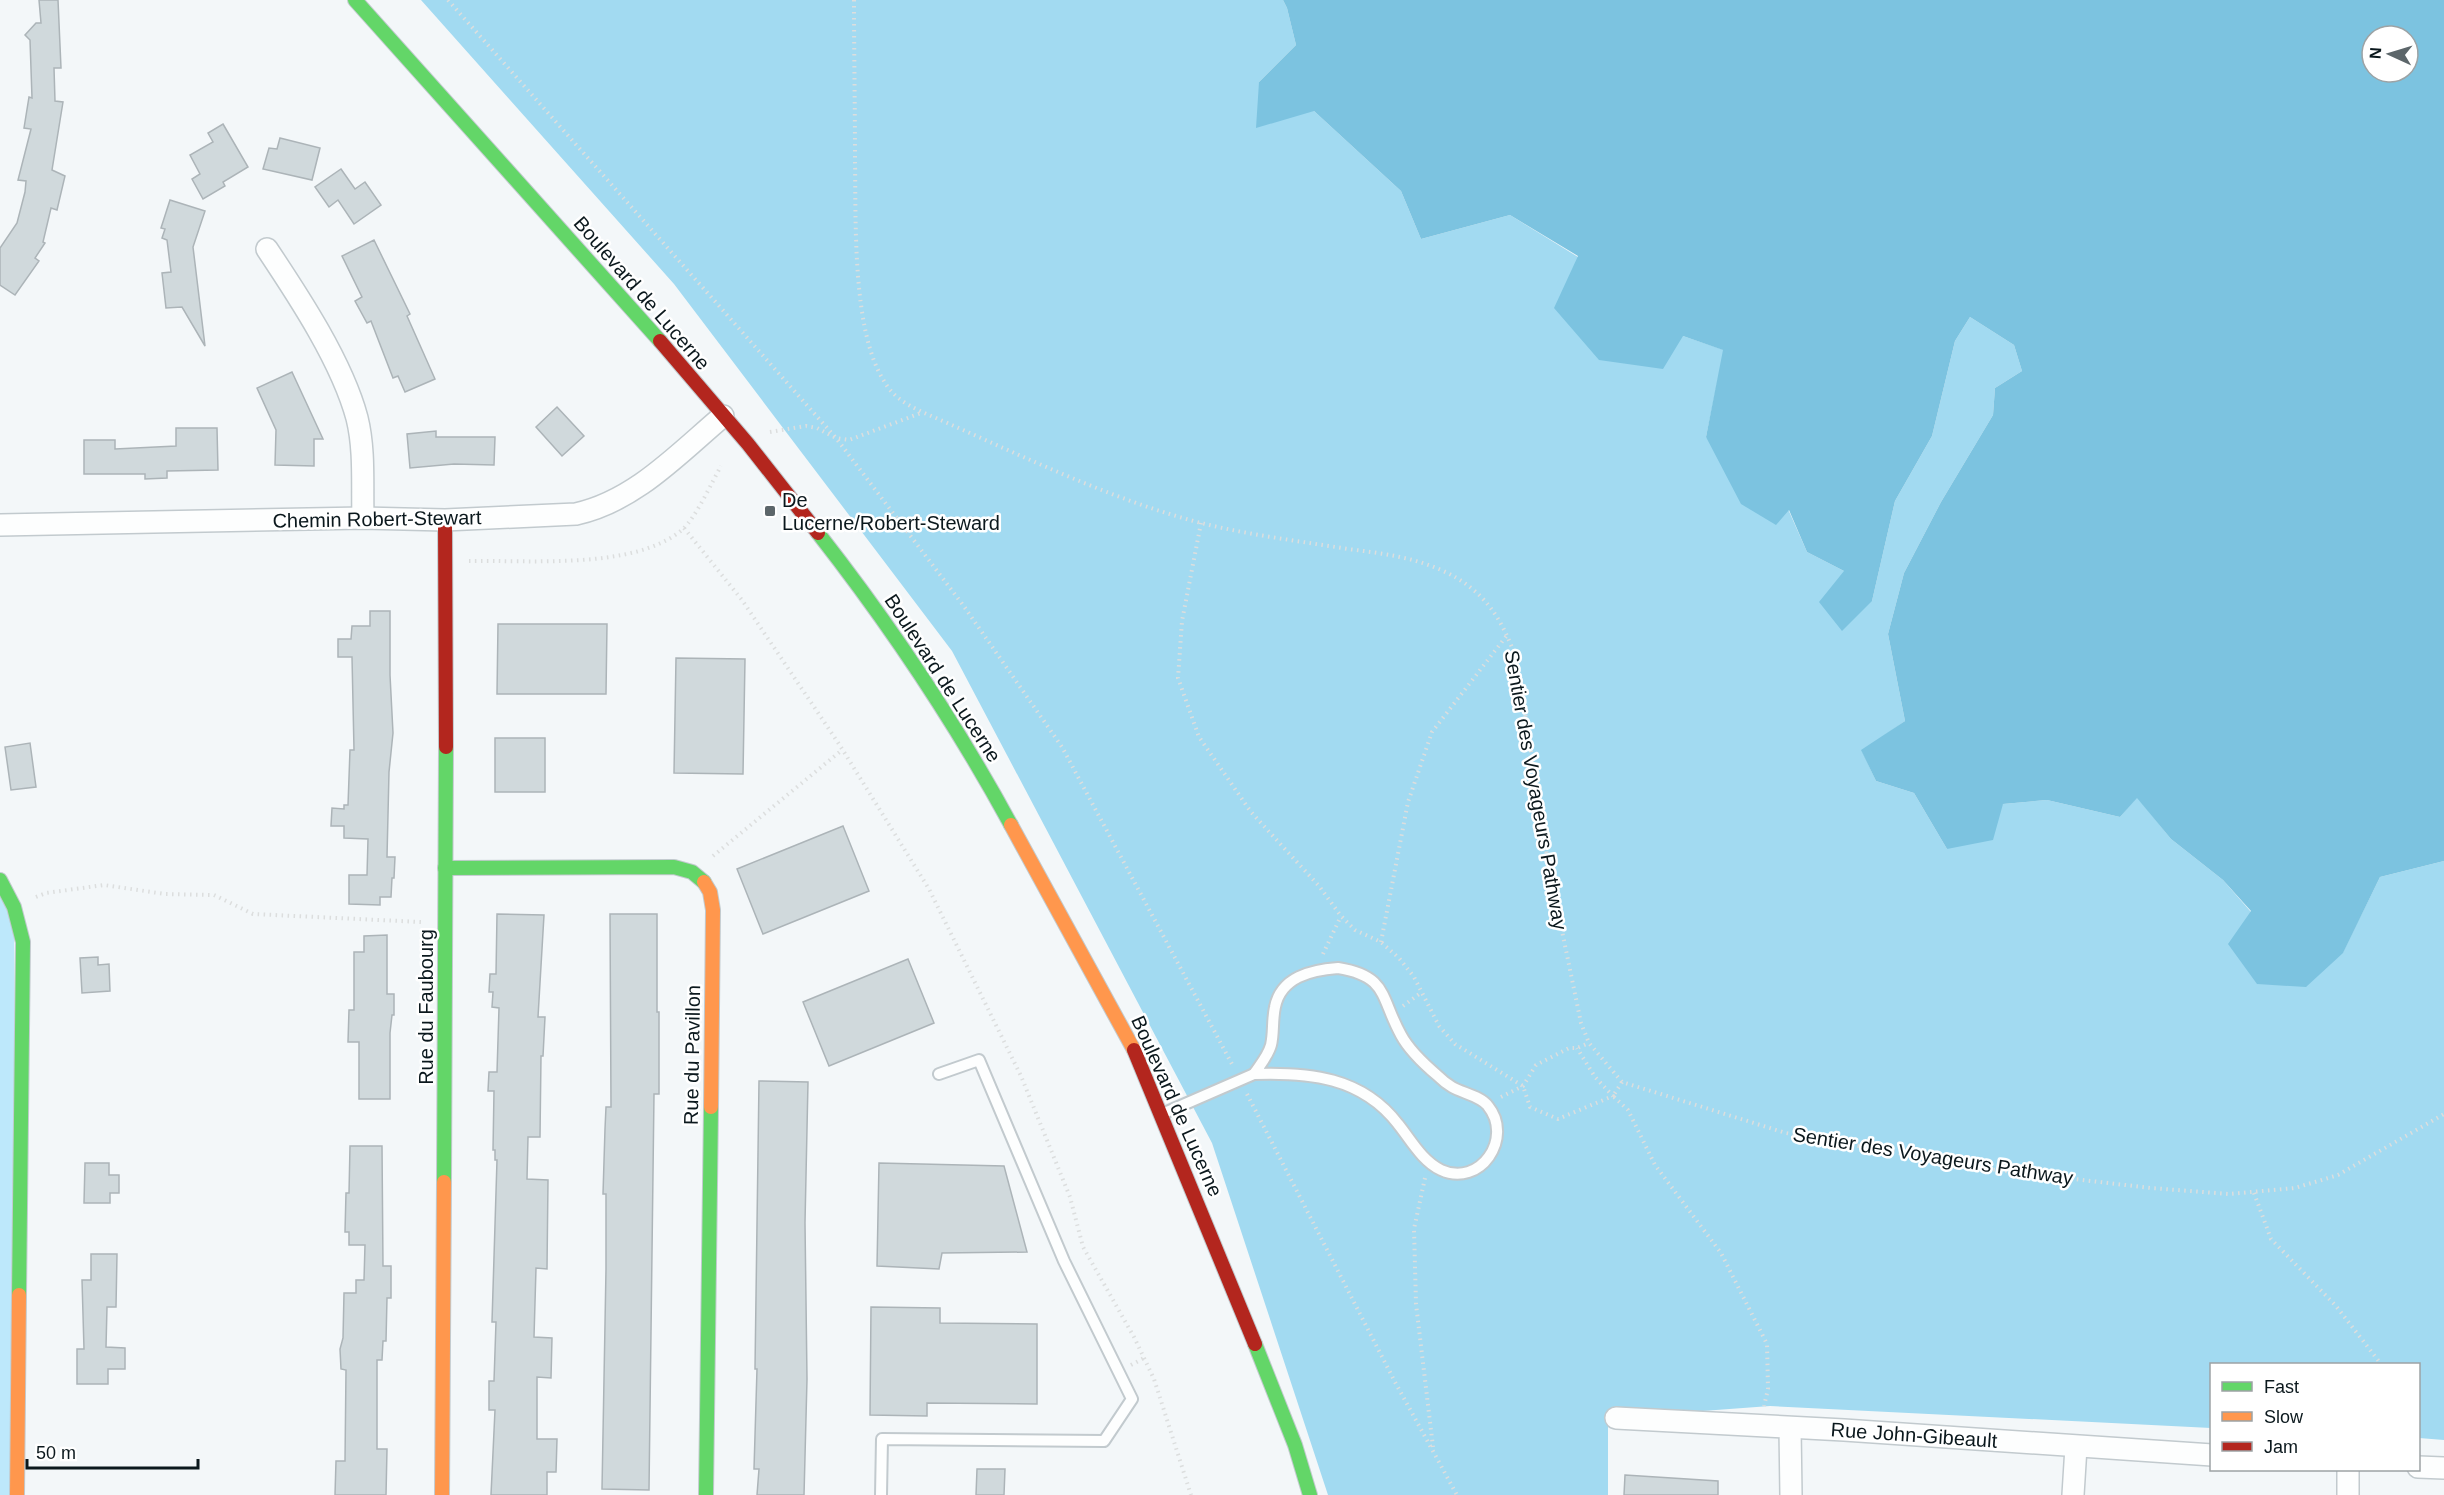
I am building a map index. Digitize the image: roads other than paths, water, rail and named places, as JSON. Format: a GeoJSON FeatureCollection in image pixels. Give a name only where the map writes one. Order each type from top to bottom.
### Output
{"type":"FeatureCollection","features":[{"type":"Feature","properties":{"kind":"street","name":"Boulevard de Lucerne"},"geometry":{"type":"LineString","coordinates":[[355,0],[678,362],[748,444],[846,569],[918,670],[975,759],[1135,1052],[1295,1445],[1310,1495]]}},
{"type":"Feature","properties":{"kind":"street"},"geometry":{"type":"LineString","coordinates":[[267,249],[297,293],[352,402],[361,444],[363,518]]}},
{"type":"Feature","properties":{"kind":"street","name":"Chemin Robert-Stewart"},"geometry":{"type":"LineString","coordinates":[[0,525],[363,518],[445,520],[557,516],[596,510],[637,488],[723,417]]}},
{"type":"Feature","properties":{"kind":"street","name":"Rue du Faubourg"},"geometry":{"type":"LineString","coordinates":[[442,1495],[446,923],[445,520]]}},
{"type":"Feature","properties":{"kind":"street","name":"Rue du Pavillon"},"geometry":{"type":"LineString","coordinates":[[445,868],[643,865],[674,867],[697,873],[708,888],[713,910],[706,1495]]}},
{"type":"Feature","properties":{"kind":"street"},"geometry":{"type":"LineString","coordinates":[[0,880],[14,907],[23,942],[17,1495]]}},
{"type":"Feature","properties":{"kind":"street","name":"Rue John-Gibeault"},"geometry":{"type":"LineString","coordinates":[[1616,1418],[1844,1430],[2210,1455]]}},
{"type":"Feature","properties":{"kind":"street"},"geometry":{"type":"LineString","coordinates":[[1790,1428],[1791,1495]]}},
{"type":"Feature","properties":{"kind":"street"},"geometry":{"type":"LineString","coordinates":[[2073,1495],[2076,1447]]}},
{"type":"Feature","properties":{"kind":"street"},"geometry":{"type":"LineString","coordinates":[[2420,1467],[2444,1468]]}},
{"type":"Feature","properties":{"kind":"street"},"geometry":{"type":"LineString","coordinates":[[2348,1471],[2348,1495]]}},
{"type":"Feature","properties":{"kind":"lane"},"geometry":{"type":"LineString","coordinates":[[1162,1114],[1254,1074],[1295,1073],[1337,1081],[1377,1101],[1393,1117],[1428,1162],[1443,1171],[1461,1174],[1477,1168],[1491,1157],[1496,1143],[1494,1117],[1487,1104],[1450,1086],[1417,1055],[1402,1037],[1375,981],[1358,971],[1338,968],[1316,970],[1295,978],[1280,993],[1275,1005],[1271,1045],[1254,1074]]}},
{"type":"Feature","properties":{"kind":"lane"},"geometry":{"type":"LineString","coordinates":[[881,1495],[882,1439],[1104,1440],[1132,1399],[1064,1261],[979,1060],[939,1074]]}},
{"type":"Feature","properties":{"kind":"place","name":"De Lucerne/Robert-Steward"},"geometry":{"type":"Point","coordinates":[770,511]}}]}
